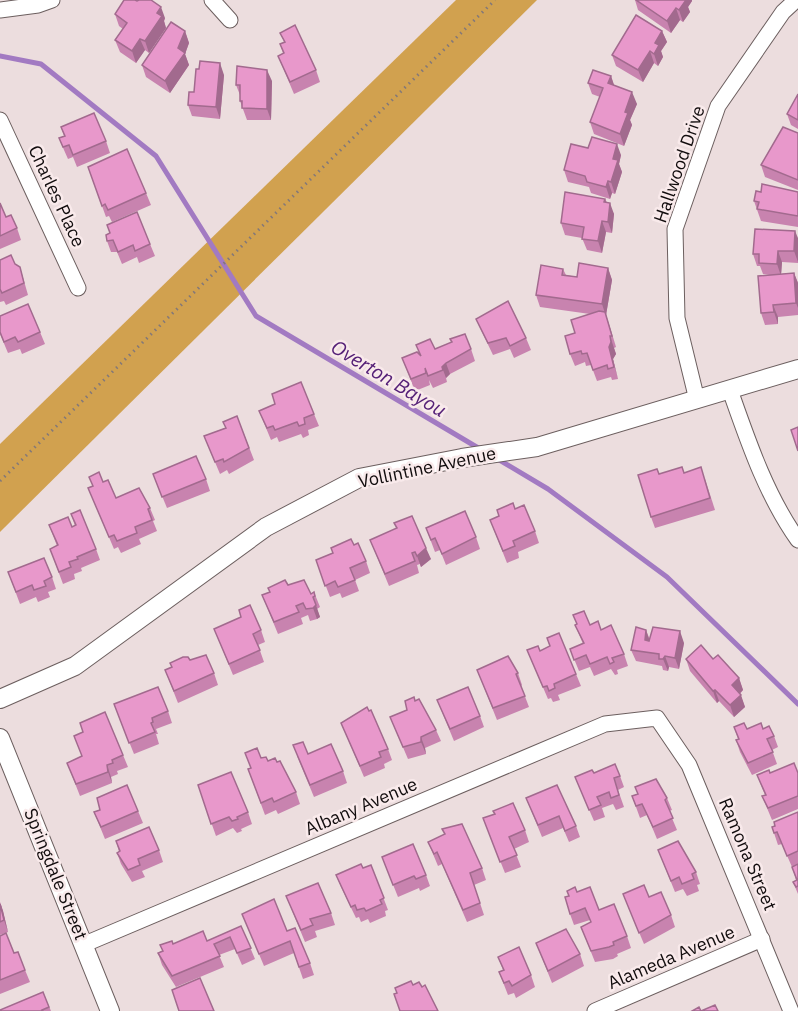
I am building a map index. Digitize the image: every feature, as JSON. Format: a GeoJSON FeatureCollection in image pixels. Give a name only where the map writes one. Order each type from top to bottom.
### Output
{"type":"FeatureCollection","features":[{"type":"Feature","properties":{"kind":"street"},"geometry":{"type":"LineString","coordinates":[[0,10],[38,5],[52,0]]}},
{"type":"Feature","properties":{"kind":"street"},"geometry":{"type":"LineString","coordinates":[[212,0],[230,21]]}},
{"type":"Feature","properties":{"kind":"street","name":"Hallwood Drive"},"geometry":{"type":"LineString","coordinates":[[697,400],[677,318],[675,229],[718,106],[783,12],[796,0]]}},
{"type":"Feature","properties":{"kind":"street","name":"Charles Place"},"geometry":{"type":"LineString","coordinates":[[0,120],[78,288]]}},
{"type":"Feature","properties":{"kind":"street","name":"Vollintine Avenue"},"geometry":{"type":"LineString","coordinates":[[0,699],[75,666],[266,527],[359,478],[462,458],[537,447],[798,369]]}},
{"type":"Feature","properties":{"kind":"street"},"geometry":{"type":"LineString","coordinates":[[730,390],[758,463],[784,520],[798,540]]}},
{"type":"Feature","properties":{"kind":"street","name":"Ramona Street"},"geometry":{"type":"LineString","coordinates":[[657,718],[689,765],[791,1011]]}},
{"type":"Feature","properties":{"kind":"street","name":"Albany Avenue"},"geometry":{"type":"LineString","coordinates":[[85,944],[605,723],[657,718]]}},
{"type":"Feature","properties":{"kind":"street","name":"Springdale Street"},"geometry":{"type":"LineString","coordinates":[[0,738],[85,944],[110,1011]]}},
{"type":"Feature","properties":{"kind":"street","name":"Alameda Avenue"},"geometry":{"type":"LineString","coordinates":[[595,1011],[762,939]]}},
{"type":"Feature","properties":{"kind":"path"},"geometry":{"type":"LineString","coordinates":[[0,481],[495,0]]}},
{"type":"Feature","properties":{"kind":"shaded area"},"geometry":{"type":"Polygon","coordinates":[[[456,0],[537,0],[0,532],[0,444],[456,0]]]}},
{"type":"Feature","properties":{"kind":"building"},"geometry":{"type":"Polygon","coordinates":[[[124,0],[151,0],[161,7],[157,13],[162,16],[145,41],[140,39],[132,51],[115,40],[127,23],[115,14],[124,0]]]}},
{"type":"Feature","properties":{"kind":"building"},"geometry":{"type":"Polygon","coordinates":[[[636,0],[686,0],[679,10],[676,8],[667,21],[636,0]]]}},
{"type":"Feature","properties":{"kind":"building"},"geometry":{"type":"Polygon","coordinates":[[[636,15],[662,31],[655,43],[659,45],[654,54],[650,51],[638,70],[612,55],[636,15]]]}},
{"type":"Feature","properties":{"kind":"building"},"geometry":{"type":"Polygon","coordinates":[[[171,22],[185,31],[178,48],[185,53],[165,81],[142,65],[171,22]]]}},
{"type":"Feature","properties":{"kind":"building"},"geometry":{"type":"Polygon","coordinates":[[[295,25],[316,70],[290,82],[278,56],[284,53],[280,44],[285,42],[280,33],[295,25]]]}},
{"type":"Feature","properties":{"kind":"building"},"geometry":{"type":"Polygon","coordinates":[[[200,61],[220,63],[216,107],[188,105],[189,92],[194,92],[196,69],[199,69],[200,61]]]}},
{"type":"Feature","properties":{"kind":"building"},"geometry":{"type":"Polygon","coordinates":[[[237,66],[267,70],[267,109],[242,108],[240,85],[236,85],[237,66]]]}},
{"type":"Feature","properties":{"kind":"building"},"geometry":{"type":"Polygon","coordinates":[[[593,70],[611,76],[608,83],[632,92],[625,112],[628,113],[620,134],[590,122],[603,88],[588,83],[593,70]]]}},
{"type":"Feature","properties":{"kind":"building"},"geometry":{"type":"Polygon","coordinates":[[[798,94],[798,120],[787,114],[798,94]]]}},
{"type":"Feature","properties":{"kind":"building"},"geometry":{"type":"Polygon","coordinates":[[[94,113],[106,141],[73,155],[69,145],[63,147],[59,138],[65,136],[61,127],[94,113]]]}},
{"type":"Feature","properties":{"kind":"building"},"geometry":{"type":"Polygon","coordinates":[[[783,127],[798,133],[798,180],[761,165],[783,127]]]}},
{"type":"Feature","properties":{"kind":"building"},"geometry":{"type":"Polygon","coordinates":[[[592,137],[617,144],[613,159],[618,160],[611,182],[608,181],[606,187],[587,182],[585,176],[564,170],[571,144],[588,148],[592,137]]]}},
{"type":"Feature","properties":{"kind":"building"},"geometry":{"type":"Polygon","coordinates":[[[127,149],[146,193],[108,210],[105,204],[102,206],[88,167],[127,149]]]}},
{"type":"Feature","properties":{"kind":"building"},"geometry":{"type":"Polygon","coordinates":[[[762,184],[798,192],[798,216],[757,209],[759,202],[754,201],[756,191],[761,192],[762,184]]]}},
{"type":"Feature","properties":{"kind":"building"},"geometry":{"type":"Polygon","coordinates":[[[565,192],[605,199],[604,202],[610,203],[608,222],[602,221],[598,241],[582,239],[584,227],[561,223],[565,192]]]}},
{"type":"Feature","properties":{"kind":"building"},"geometry":{"type":"Polygon","coordinates":[[[0,203],[6,217],[11,215],[17,228],[0,236],[0,203]]]}},
{"type":"Feature","properties":{"kind":"building"},"geometry":{"type":"Polygon","coordinates":[[[137,212],[150,244],[135,251],[133,245],[118,252],[113,240],[107,241],[106,235],[110,233],[107,225],[137,212]]]}},
{"type":"Feature","properties":{"kind":"building"},"geometry":{"type":"Polygon","coordinates":[[[755,229],[795,231],[794,251],[778,251],[777,264],[759,263],[759,254],[753,254],[755,229]]]}},
{"type":"Feature","properties":{"kind":"building"},"geometry":{"type":"Polygon","coordinates":[[[11,255],[15,264],[20,267],[24,283],[2,293],[0,260],[11,255]]]}},
{"type":"Feature","properties":{"kind":"building"},"geometry":{"type":"Polygon","coordinates":[[[579,263],[608,268],[602,304],[536,295],[541,265],[563,269],[562,275],[577,277],[579,263]]]}},
{"type":"Feature","properties":{"kind":"building"},"geometry":{"type":"Polygon","coordinates":[[[794,273],[796,303],[773,305],[774,312],[761,313],[758,276],[794,273]]]}},
{"type":"Feature","properties":{"kind":"building"},"geometry":{"type":"Polygon","coordinates":[[[508,301],[526,338],[510,346],[506,338],[488,343],[476,319],[508,301]]]}},
{"type":"Feature","properties":{"kind":"building"},"geometry":{"type":"Polygon","coordinates":[[[28,304],[40,332],[18,342],[15,337],[4,342],[0,332],[0,316],[28,304]]]}},
{"type":"Feature","properties":{"kind":"building"},"geometry":{"type":"Polygon","coordinates":[[[599,311],[605,312],[612,336],[610,336],[609,347],[614,367],[608,369],[607,365],[593,370],[587,353],[582,354],[581,351],[570,354],[565,336],[575,333],[571,320],[599,311]]]}},
{"type":"Feature","properties":{"kind":"building"},"geometry":{"type":"Polygon","coordinates":[[[465,334],[471,349],[446,363],[442,367],[443,370],[428,376],[425,368],[426,373],[411,379],[402,358],[417,352],[421,356],[416,345],[430,339],[435,349],[452,342],[450,339],[465,334]]]}},
{"type":"Feature","properties":{"kind":"building"},"geometry":{"type":"Polygon","coordinates":[[[301,382],[314,414],[304,418],[305,424],[299,426],[297,422],[275,430],[273,426],[267,428],[259,411],[275,404],[272,394],[301,382]]]}},
{"type":"Feature","properties":{"kind":"building"},"geometry":{"type":"Polygon","coordinates":[[[237,416],[249,448],[224,462],[223,459],[215,462],[204,436],[226,428],[223,422],[237,416]]]}},
{"type":"Feature","properties":{"kind":"building"},"geometry":{"type":"Polygon","coordinates":[[[798,427],[798,451],[791,430],[798,427]]]}},
{"type":"Feature","properties":{"kind":"building"},"geometry":{"type":"Polygon","coordinates":[[[196,456],[206,479],[162,497],[153,474],[196,456]]]}},
{"type":"Feature","properties":{"kind":"building"},"geometry":{"type":"Polygon","coordinates":[[[682,467],[684,473],[701,467],[710,498],[651,517],[638,475],[657,469],[659,474],[682,467]]]}},
{"type":"Feature","properties":{"kind":"building"},"geometry":{"type":"Polygon","coordinates":[[[99,472],[103,482],[108,480],[116,498],[139,488],[150,508],[148,509],[152,520],[135,527],[137,533],[117,541],[114,535],[109,537],[88,488],[93,486],[89,477],[99,472]]]}},
{"type":"Feature","properties":{"kind":"building"},"geometry":{"type":"Polygon","coordinates":[[[513,503],[515,509],[524,505],[535,531],[513,541],[515,546],[503,551],[490,520],[499,516],[497,510],[513,503]]]}},
{"type":"Feature","properties":{"kind":"building"},"geometry":{"type":"Polygon","coordinates":[[[80,510],[96,549],[77,557],[78,559],[69,562],[71,567],[59,572],[50,549],[58,545],[49,525],[68,517],[72,527],[76,525],[71,514],[80,510]]]}},
{"type":"Feature","properties":{"kind":"building"},"geometry":{"type":"Polygon","coordinates":[[[465,511],[476,537],[442,554],[435,538],[431,540],[426,528],[465,511]]]}},
{"type":"Feature","properties":{"kind":"building"},"geometry":{"type":"Polygon","coordinates":[[[412,516],[426,548],[417,556],[415,552],[412,553],[415,561],[385,574],[370,540],[397,528],[394,523],[412,516]]]}},
{"type":"Feature","properties":{"kind":"building"},"geometry":{"type":"Polygon","coordinates":[[[351,539],[354,545],[358,543],[366,561],[350,568],[355,580],[338,587],[335,581],[325,586],[316,560],[333,553],[331,548],[351,539]]]}},
{"type":"Feature","properties":{"kind":"building"},"geometry":{"type":"Polygon","coordinates":[[[44,558],[52,577],[44,581],[46,586],[34,590],[32,585],[16,592],[8,572],[44,558]]]}},
{"type":"Feature","properties":{"kind":"building"},"geometry":{"type":"Polygon","coordinates":[[[285,580],[288,585],[304,580],[311,594],[314,592],[316,605],[306,609],[303,603],[296,606],[299,612],[274,622],[262,595],[270,592],[268,588],[285,580]]]}},
{"type":"Feature","properties":{"kind":"building"},"geometry":{"type":"Polygon","coordinates":[[[250,605],[261,630],[253,634],[260,650],[229,664],[214,629],[241,617],[239,610],[250,605]]]}},
{"type":"Feature","properties":{"kind":"building"},"geometry":{"type":"Polygon","coordinates":[[[584,611],[590,625],[598,621],[601,630],[611,625],[624,654],[612,658],[614,662],[610,664],[607,657],[590,664],[586,655],[574,660],[570,649],[584,643],[573,615],[584,611]]]}},
{"type":"Feature","properties":{"kind":"building"},"geometry":{"type":"Polygon","coordinates":[[[636,627],[646,630],[645,640],[649,641],[653,627],[680,631],[675,658],[665,656],[659,659],[659,654],[631,650],[636,627]]]}},
{"type":"Feature","properties":{"kind":"building"},"geometry":{"type":"Polygon","coordinates":[[[559,633],[576,674],[554,684],[555,688],[549,691],[547,686],[543,687],[527,650],[538,646],[540,651],[550,646],[547,638],[559,633]]]}},
{"type":"Feature","properties":{"kind":"building"},"geometry":{"type":"Polygon","coordinates":[[[701,645],[713,659],[718,655],[739,678],[732,685],[741,695],[730,705],[715,690],[713,691],[686,659],[701,645]]]}},
{"type":"Feature","properties":{"kind":"building"},"geometry":{"type":"Polygon","coordinates":[[[206,655],[214,673],[174,691],[165,670],[172,667],[170,663],[183,657],[188,657],[190,660],[206,655]]]}},
{"type":"Feature","properties":{"kind":"building"},"geometry":{"type":"Polygon","coordinates":[[[508,656],[518,673],[516,674],[525,696],[493,708],[477,670],[508,656]]]}},
{"type":"Feature","properties":{"kind":"building"},"geometry":{"type":"Polygon","coordinates":[[[158,687],[168,711],[152,718],[151,723],[155,732],[129,743],[114,704],[158,687]]]}},
{"type":"Feature","properties":{"kind":"building"},"geometry":{"type":"Polygon","coordinates":[[[468,687],[480,716],[450,729],[437,700],[468,687]]]}},
{"type":"Feature","properties":{"kind":"building"},"geometry":{"type":"Polygon","coordinates":[[[414,697],[415,701],[419,699],[436,730],[421,737],[421,742],[403,747],[390,717],[407,710],[405,701],[414,697]]]}},
{"type":"Feature","properties":{"kind":"building"},"geometry":{"type":"Polygon","coordinates":[[[367,707],[369,711],[371,710],[388,749],[379,752],[381,757],[360,766],[341,723],[367,707]]]}},
{"type":"Feature","properties":{"kind":"building"},"geometry":{"type":"Polygon","coordinates":[[[105,712],[123,755],[107,765],[108,772],[76,784],[67,763],[82,756],[74,736],[83,732],[80,723],[105,712]]]}},
{"type":"Feature","properties":{"kind":"building"},"geometry":{"type":"Polygon","coordinates":[[[744,723],[747,729],[761,723],[763,729],[769,726],[774,736],[767,739],[773,752],[748,763],[736,740],[739,739],[734,727],[744,723]]]}},
{"type":"Feature","properties":{"kind":"building"},"geometry":{"type":"Polygon","coordinates":[[[303,742],[308,754],[331,744],[343,771],[310,785],[293,745],[303,742]]]}},
{"type":"Feature","properties":{"kind":"building"},"geometry":{"type":"Polygon","coordinates":[[[257,748],[261,758],[266,757],[268,761],[275,758],[277,762],[280,761],[296,792],[274,802],[272,798],[261,803],[248,769],[251,768],[245,753],[257,748]]]}},
{"type":"Feature","properties":{"kind":"building"},"geometry":{"type":"Polygon","coordinates":[[[794,763],[798,773],[798,796],[768,808],[762,796],[766,795],[757,775],[769,770],[770,773],[794,763]]]}},
{"type":"Feature","properties":{"kind":"building"},"geometry":{"type":"Polygon","coordinates":[[[615,764],[620,776],[614,778],[619,795],[611,798],[609,792],[597,797],[601,805],[589,810],[575,777],[592,770],[594,773],[615,764]]]}},
{"type":"Feature","properties":{"kind":"building"},"geometry":{"type":"Polygon","coordinates":[[[231,772],[248,812],[232,821],[229,817],[211,824],[198,785],[231,772]]]}},
{"type":"Feature","properties":{"kind":"building"},"geometry":{"type":"Polygon","coordinates":[[[656,779],[667,798],[665,800],[673,818],[653,827],[642,804],[636,806],[632,796],[638,794],[635,787],[656,779]]]}},
{"type":"Feature","properties":{"kind":"building"},"geometry":{"type":"Polygon","coordinates":[[[127,785],[138,811],[101,827],[94,812],[100,810],[97,798],[127,785]]]}},
{"type":"Feature","properties":{"kind":"building"},"geometry":{"type":"Polygon","coordinates":[[[557,785],[576,826],[565,831],[559,816],[538,825],[526,798],[557,785]]]}},
{"type":"Feature","properties":{"kind":"building"},"geometry":{"type":"Polygon","coordinates":[[[513,803],[525,830],[509,837],[517,855],[500,862],[483,818],[513,803]]]}},
{"type":"Feature","properties":{"kind":"building"},"geometry":{"type":"Polygon","coordinates":[[[798,812],[798,851],[787,856],[777,832],[774,833],[772,827],[775,826],[774,822],[798,812]]]}},
{"type":"Feature","properties":{"kind":"building"},"geometry":{"type":"Polygon","coordinates":[[[462,824],[482,868],[470,873],[480,903],[463,910],[437,852],[434,854],[428,842],[445,834],[442,829],[462,824]]]}},
{"type":"Feature","properties":{"kind":"building"},"geometry":{"type":"Polygon","coordinates":[[[149,827],[159,850],[138,859],[140,865],[128,870],[117,853],[120,851],[116,841],[149,827]]]}},
{"type":"Feature","properties":{"kind":"building"},"geometry":{"type":"Polygon","coordinates":[[[678,841],[696,872],[692,874],[694,879],[682,884],[679,877],[671,881],[658,850],[678,841]]]}},
{"type":"Feature","properties":{"kind":"building"},"geometry":{"type":"Polygon","coordinates":[[[413,844],[426,875],[416,879],[414,876],[393,885],[382,857],[413,844]]]}},
{"type":"Feature","properties":{"kind":"building"},"geometry":{"type":"Polygon","coordinates":[[[361,864],[363,868],[371,865],[384,898],[380,900],[382,904],[366,911],[364,908],[357,910],[355,905],[351,907],[336,875],[361,864]]]}},
{"type":"Feature","properties":{"kind":"building"},"geometry":{"type":"Polygon","coordinates":[[[798,864],[798,886],[796,887],[793,882],[797,880],[792,867],[798,864]]]}},
{"type":"Feature","properties":{"kind":"building"},"geometry":{"type":"Polygon","coordinates":[[[318,883],[331,913],[310,919],[313,925],[301,930],[286,896],[318,883]]]}},
{"type":"Feature","properties":{"kind":"building"},"geometry":{"type":"Polygon","coordinates":[[[644,885],[649,897],[661,892],[671,915],[639,933],[623,894],[644,885]]]}},
{"type":"Feature","properties":{"kind":"building"},"geometry":{"type":"Polygon","coordinates":[[[575,887],[577,892],[590,887],[599,910],[614,904],[627,936],[613,942],[614,945],[591,951],[581,927],[591,922],[585,908],[570,914],[565,897],[569,896],[567,891],[575,887]]]}},
{"type":"Feature","properties":{"kind":"building"},"geometry":{"type":"Polygon","coordinates":[[[274,899],[287,931],[295,928],[310,963],[299,967],[290,941],[259,954],[242,914],[274,899]]]}},
{"type":"Feature","properties":{"kind":"building"},"geometry":{"type":"Polygon","coordinates":[[[0,904],[4,920],[0,922],[0,904]]]}},
{"type":"Feature","properties":{"kind":"building"},"geometry":{"type":"Polygon","coordinates":[[[241,926],[251,948],[237,953],[230,937],[214,944],[220,956],[172,976],[158,953],[163,951],[160,945],[172,941],[173,944],[203,931],[207,941],[241,926]]]}},
{"type":"Feature","properties":{"kind":"building"},"geometry":{"type":"Polygon","coordinates":[[[566,929],[580,954],[548,971],[536,943],[566,929]]]}},
{"type":"Feature","properties":{"kind":"building"},"geometry":{"type":"Polygon","coordinates":[[[6,933],[14,953],[18,952],[25,970],[0,980],[0,936],[6,933]]]}},
{"type":"Feature","properties":{"kind":"building"},"geometry":{"type":"Polygon","coordinates":[[[519,947],[531,975],[512,986],[509,981],[504,983],[499,972],[504,970],[498,957],[519,947]]]}},
{"type":"Feature","properties":{"kind":"building"},"geometry":{"type":"Polygon","coordinates":[[[200,978],[214,1011],[179,1011],[172,990],[200,978]]]}},
{"type":"Feature","properties":{"kind":"building"},"geometry":{"type":"Polygon","coordinates":[[[411,981],[413,985],[419,982],[422,987],[425,985],[438,1011],[400,1011],[394,994],[397,993],[395,988],[411,981]]]}},
{"type":"Feature","properties":{"kind":"building"},"geometry":{"type":"Polygon","coordinates":[[[43,992],[49,1007],[43,1011],[0,1011],[0,1010],[43,992]]]}},
{"type":"Feature","properties":{"kind":"building"},"geometry":{"type":"Polygon","coordinates":[[[715,1005],[718,1011],[701,1011],[715,1005]]]}},
{"type":"Feature","properties":{"kind":"waterway","name":"Overton Bayou"},"geometry":{"type":"LineString","coordinates":[[0,56],[41,64],[156,156],[256,316],[480,449]]}},
{"type":"Feature","properties":{"kind":"waterway","name":"Overton Bayou"},"geometry":{"type":"LineString","coordinates":[[496,458],[548,489],[667,577],[798,704]]}}]}
